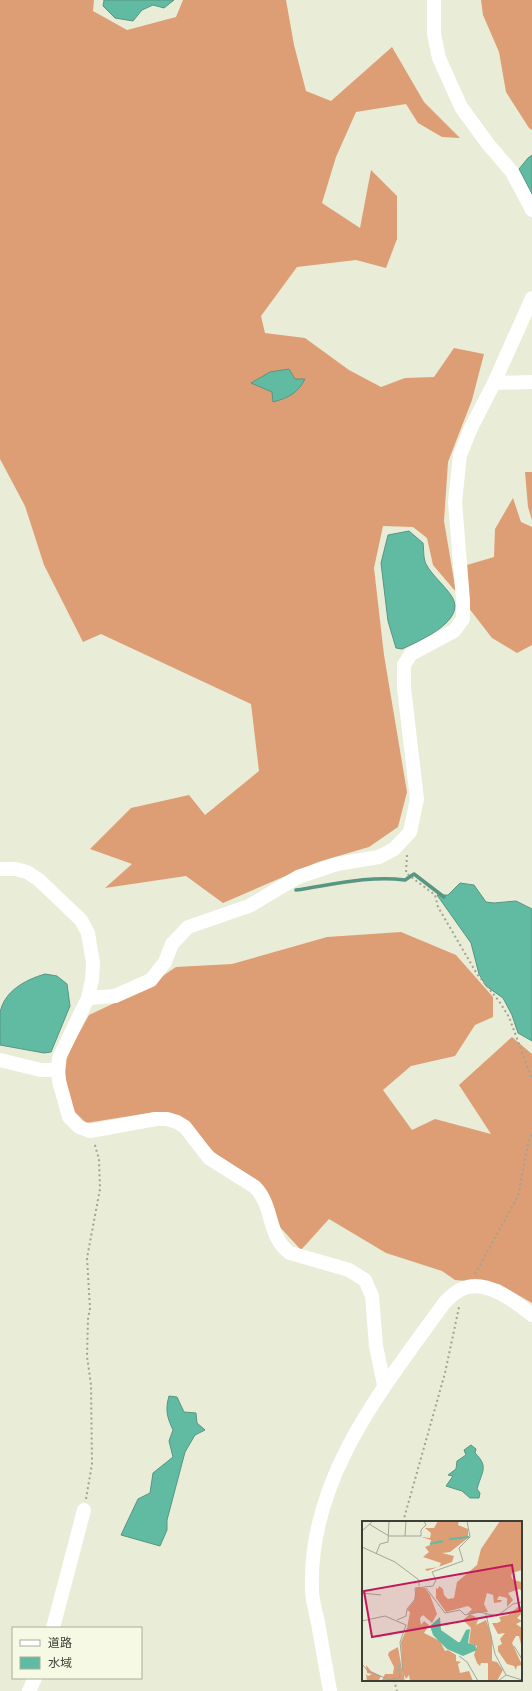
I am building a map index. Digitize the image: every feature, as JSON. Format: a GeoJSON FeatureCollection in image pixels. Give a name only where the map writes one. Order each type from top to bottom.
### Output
{"type":"FeatureCollection","features":[{"type":"Feature","properties":{"kind":"street"},"geometry":{"type":"LineString","coordinates":[[434,0],[434,34],[440,58],[461,106],[488,144],[512,172],[532,210]]}},
{"type":"Feature","properties":{"kind":"street"},"geometry":{"type":"LineString","coordinates":[[88,998],[115,996],[150,980],[165,962],[172,944],[188,927],[249,906],[298,877],[337,864],[379,857],[394,849],[410,832],[417,799],[404,688],[404,665],[411,654],[454,631],[463,619],[463,600],[455,502],[460,455],[471,428],[494,383],[532,298]]}},
{"type":"Feature","properties":{"kind":"street"},"geometry":{"type":"LineString","coordinates":[[494,383],[532,382]]}},
{"type":"Feature","properties":{"kind":"street"},"geometry":{"type":"LineString","coordinates":[[0,869],[16,869],[27,872],[38,880],[81,920],[88,933],[93,963],[92,980],[88,998],[59,1058],[59,1081],[69,1117],[79,1127],[90,1130],[156,1119],[177,1122],[185,1127],[209,1158],[261,1192],[265,1200],[277,1240],[282,1247],[290,1253],[349,1270],[365,1280],[372,1296],[376,1346],[384,1385]]}},
{"type":"Feature","properties":{"kind":"street"},"geometry":{"type":"LineString","coordinates":[[0,1060],[41,1070],[58,1070]]}},
{"type":"Feature","properties":{"kind":"street"},"geometry":{"type":"LineString","coordinates":[[330,1691],[312,1592],[312,1573],[316,1534],[324,1505],[340,1463],[369,1409],[384,1385],[445,1302],[461,1289],[475,1287],[495,1291],[512,1299],[532,1315]]}},
{"type":"Feature","properties":{"kind":"street"},"geometry":{"type":"LineString","coordinates":[[53,1627],[84,1510]]}},
{"type":"Feature","properties":{"kind":"street"},"geometry":{"type":"LineString","coordinates":[[29,1691],[35,1679]]}},
{"type":"Feature","properties":{"kind":"path"},"geometry":{"type":"LineString","coordinates":[[411,876],[435,895],[438,907],[477,974],[499,1001],[509,1017],[532,1079]]}},
{"type":"Feature","properties":{"kind":"path"},"geometry":{"type":"LineString","coordinates":[[84,1510],[92,1464],[91,1385],[87,1356],[88,1319],[90,1308],[87,1258],[100,1189],[99,1159],[90,1130]]}},
{"type":"Feature","properties":{"kind":"path"},"geometry":{"type":"LineString","coordinates":[[473,1277],[518,1196],[528,1144],[532,1134]]}},
{"type":"Feature","properties":{"kind":"path"},"geometry":{"type":"LineString","coordinates":[[403,1521],[415,1474],[445,1373],[458,1308]]}},
{"type":"Feature","properties":{"kind":"path"},"geometry":{"type":"LineString","coordinates":[[394,1681],[396,1691]]}},
{"type":"Feature","properties":{"kind":"shaded area"},"geometry":{"type":"Polygon","coordinates":[[[0,0],[94,0],[93,11],[127,30],[176,17],[183,0],[286,0],[294,45],[306,91],[331,101],[392,47],[424,102],[460,138],[442,137],[418,123],[406,104],[356,112],[336,157],[322,203],[360,228],[371,170],[397,196],[397,239],[386,268],[356,260],[297,267],[261,316],[265,333],[305,338],[349,370],[381,387],[405,378],[434,377],[454,348],[484,354],[472,400],[448,462],[444,521],[456,592],[433,565],[427,538],[413,527],[383,526],[374,568],[384,655],[407,792],[398,827],[369,847],[318,862],[223,903],[186,876],[105,888],[132,864],[90,849],[131,808],[189,795],[205,815],[259,771],[251,704],[101,634],[83,642],[44,565],[25,506],[0,459],[0,0]]]}},
{"type":"Feature","properties":{"kind":"shaded area"},"geometry":{"type":"Polygon","coordinates":[[[481,0],[532,0],[532,130],[529,128],[506,92],[499,52],[483,15],[481,0]]]}},
{"type":"Feature","properties":{"kind":"shaded area"},"geometry":{"type":"Polygon","coordinates":[[[525,472],[532,472],[532,520],[528,507],[525,472]]]}},
{"type":"Feature","properties":{"kind":"shaded area"},"geometry":{"type":"Polygon","coordinates":[[[513,498],[521,522],[532,527],[532,645],[517,653],[492,638],[468,607],[467,565],[494,557],[495,529],[513,498]]]}},
{"type":"Feature","properties":{"kind":"shaded area"},"geometry":{"type":"Polygon","coordinates":[[[401,932],[456,955],[493,997],[493,1017],[475,1025],[455,1056],[411,1066],[383,1090],[412,1130],[435,1119],[491,1134],[459,1085],[512,1037],[532,1054],[532,1303],[499,1284],[455,1280],[442,1271],[386,1253],[329,1219],[301,1250],[278,1225],[259,1182],[215,1153],[176,1115],[155,1112],[86,1123],[72,1109],[65,1075],[67,1055],[89,1015],[140,991],[176,967],[232,964],[327,937],[401,932]]]}},
{"type":"Feature","properties":{"kind":"water"},"geometry":{"type":"Polygon","coordinates":[[[104,0],[174,0],[164,8],[153,5],[142,10],[133,21],[115,18],[103,6],[104,0]]]}},
{"type":"Feature","properties":{"kind":"water"},"geometry":{"type":"Polygon","coordinates":[[[532,155],[532,194],[519,169],[532,155]]]}},
{"type":"Feature","properties":{"kind":"water"},"geometry":{"type":"Polygon","coordinates":[[[289,369],[295,379],[305,379],[296,391],[283,399],[273,402],[272,392],[251,383],[270,372],[289,369]]]}},
{"type":"Feature","properties":{"kind":"water"},"geometry":{"type":"Polygon","coordinates":[[[409,531],[423,543],[425,562],[452,597],[455,609],[451,617],[437,631],[402,649],[396,648],[388,621],[381,563],[388,535],[409,531]]]}},
{"type":"Feature","properties":{"kind":"water"},"geometry":{"type":"Polygon","coordinates":[[[460,883],[474,885],[486,902],[494,903],[516,901],[532,909],[532,1041],[518,1033],[512,1015],[503,998],[486,986],[479,974],[471,943],[437,895],[448,895],[460,883]]]}},
{"type":"Feature","properties":{"kind":"water"},"geometry":{"type":"Polygon","coordinates":[[[45,974],[57,976],[67,984],[70,1006],[51,1052],[44,1053],[0,1045],[0,1013],[6,998],[23,983],[45,974]]]}},
{"type":"Feature","properties":{"kind":"water"},"geometry":{"type":"Polygon","coordinates":[[[169,1396],[177,1397],[184,1412],[196,1413],[197,1423],[205,1430],[195,1435],[185,1452],[167,1520],[167,1530],[160,1546],[121,1535],[138,1499],[150,1493],[153,1473],[173,1457],[169,1441],[173,1430],[168,1417],[167,1409],[169,1396]]]}},
{"type":"Feature","properties":{"kind":"water"},"geometry":{"type":"Polygon","coordinates":[[[471,1445],[476,1449],[475,1453],[482,1462],[483,1466],[477,1489],[480,1493],[479,1498],[470,1498],[462,1491],[446,1486],[453,1476],[448,1475],[456,1469],[457,1461],[466,1455],[464,1450],[471,1445]]]}},
{"type":"Feature","properties":{"kind":"waterway"},"geometry":{"type":"LineString","coordinates":[[296,890],[364,880],[405,880],[414,874],[444,897]]}}]}
